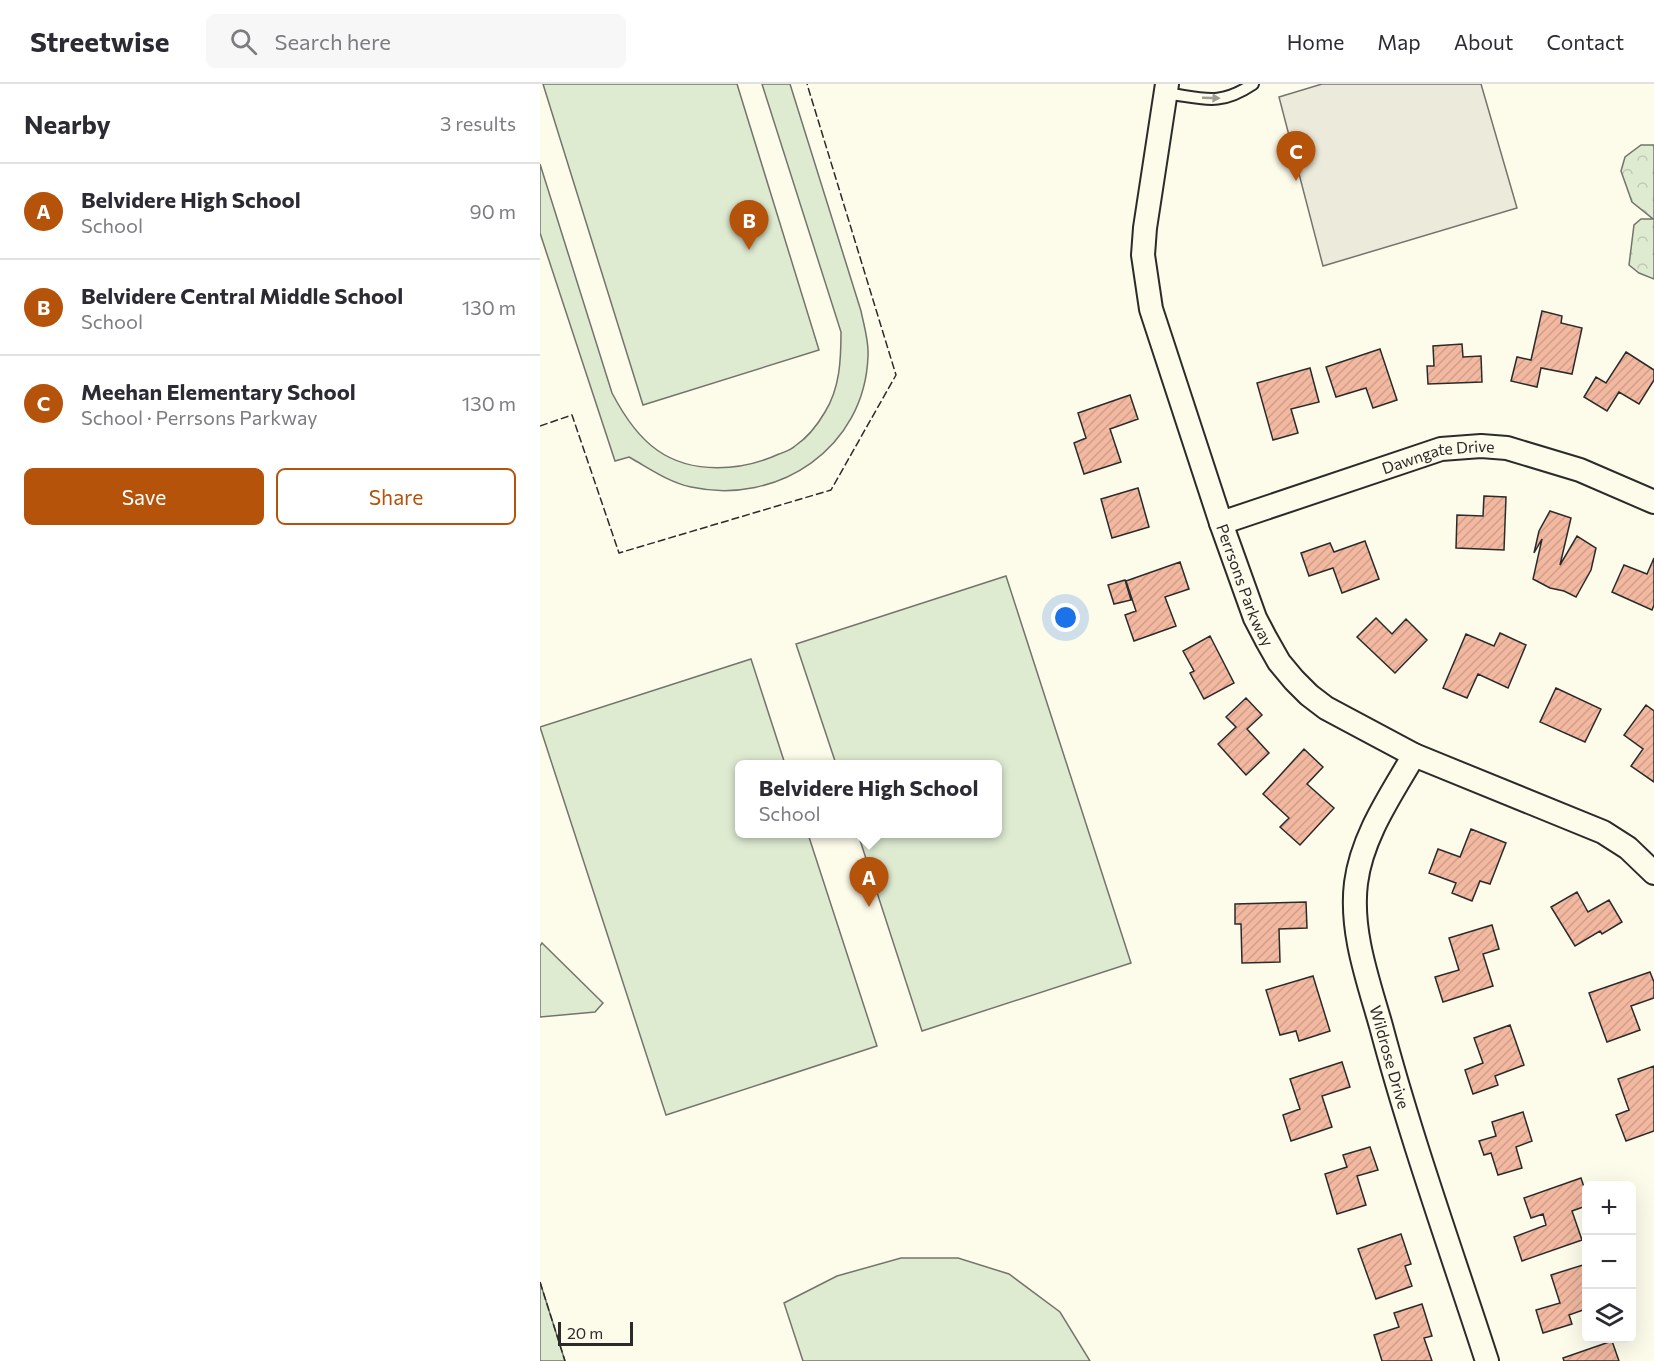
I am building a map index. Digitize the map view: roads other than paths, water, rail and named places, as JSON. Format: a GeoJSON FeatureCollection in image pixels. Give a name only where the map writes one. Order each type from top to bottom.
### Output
{"type":"FeatureCollection","features":[{"type":"Feature","properties":{"kind":"street","name":"Perrsons Parkway"},"geometry":{"type":"LineString","coordinates":[[1166,88],[1143,255],[1151,309],[1221,523],[1255,618],[1266,639],[1287,671],[1309,695],[1326,708],[1414,755],[1603,832],[1628,848],[1654,873]]}},
{"type":"Feature","properties":{"kind":"street","name":"Dawngate Drive"},"geometry":{"type":"LineString","coordinates":[[1221,523],[1441,449],[1481,446],[1507,448],[1580,470],[1654,502]]}},
{"type":"Feature","properties":{"kind":"street","name":"Wildrose Drive"},"geometry":{"type":"LineString","coordinates":[[1414,755],[1374,825],[1363,853],[1356,883],[1357,928],[1360,951],[1390,1060],[1486,1361]]}},
{"type":"Feature","properties":{"kind":"lane"},"geometry":{"type":"LineString","coordinates":[[1166,88],[1212,100],[1227,98],[1253,84]]}},
{"type":"Feature","properties":{"kind":"place","name":"Meehan Elementary School"},"geometry":{"type":"Point","coordinates":[1296,181]}},
{"type":"Feature","properties":{"kind":"place","name":"Belvidere Central Middle School"},"geometry":{"type":"Point","coordinates":[749,250]}},
{"type":"Feature","properties":{"kind":"place","name":"Belvidere High School"},"geometry":{"type":"Point","coordinates":[869,907]}}]}
